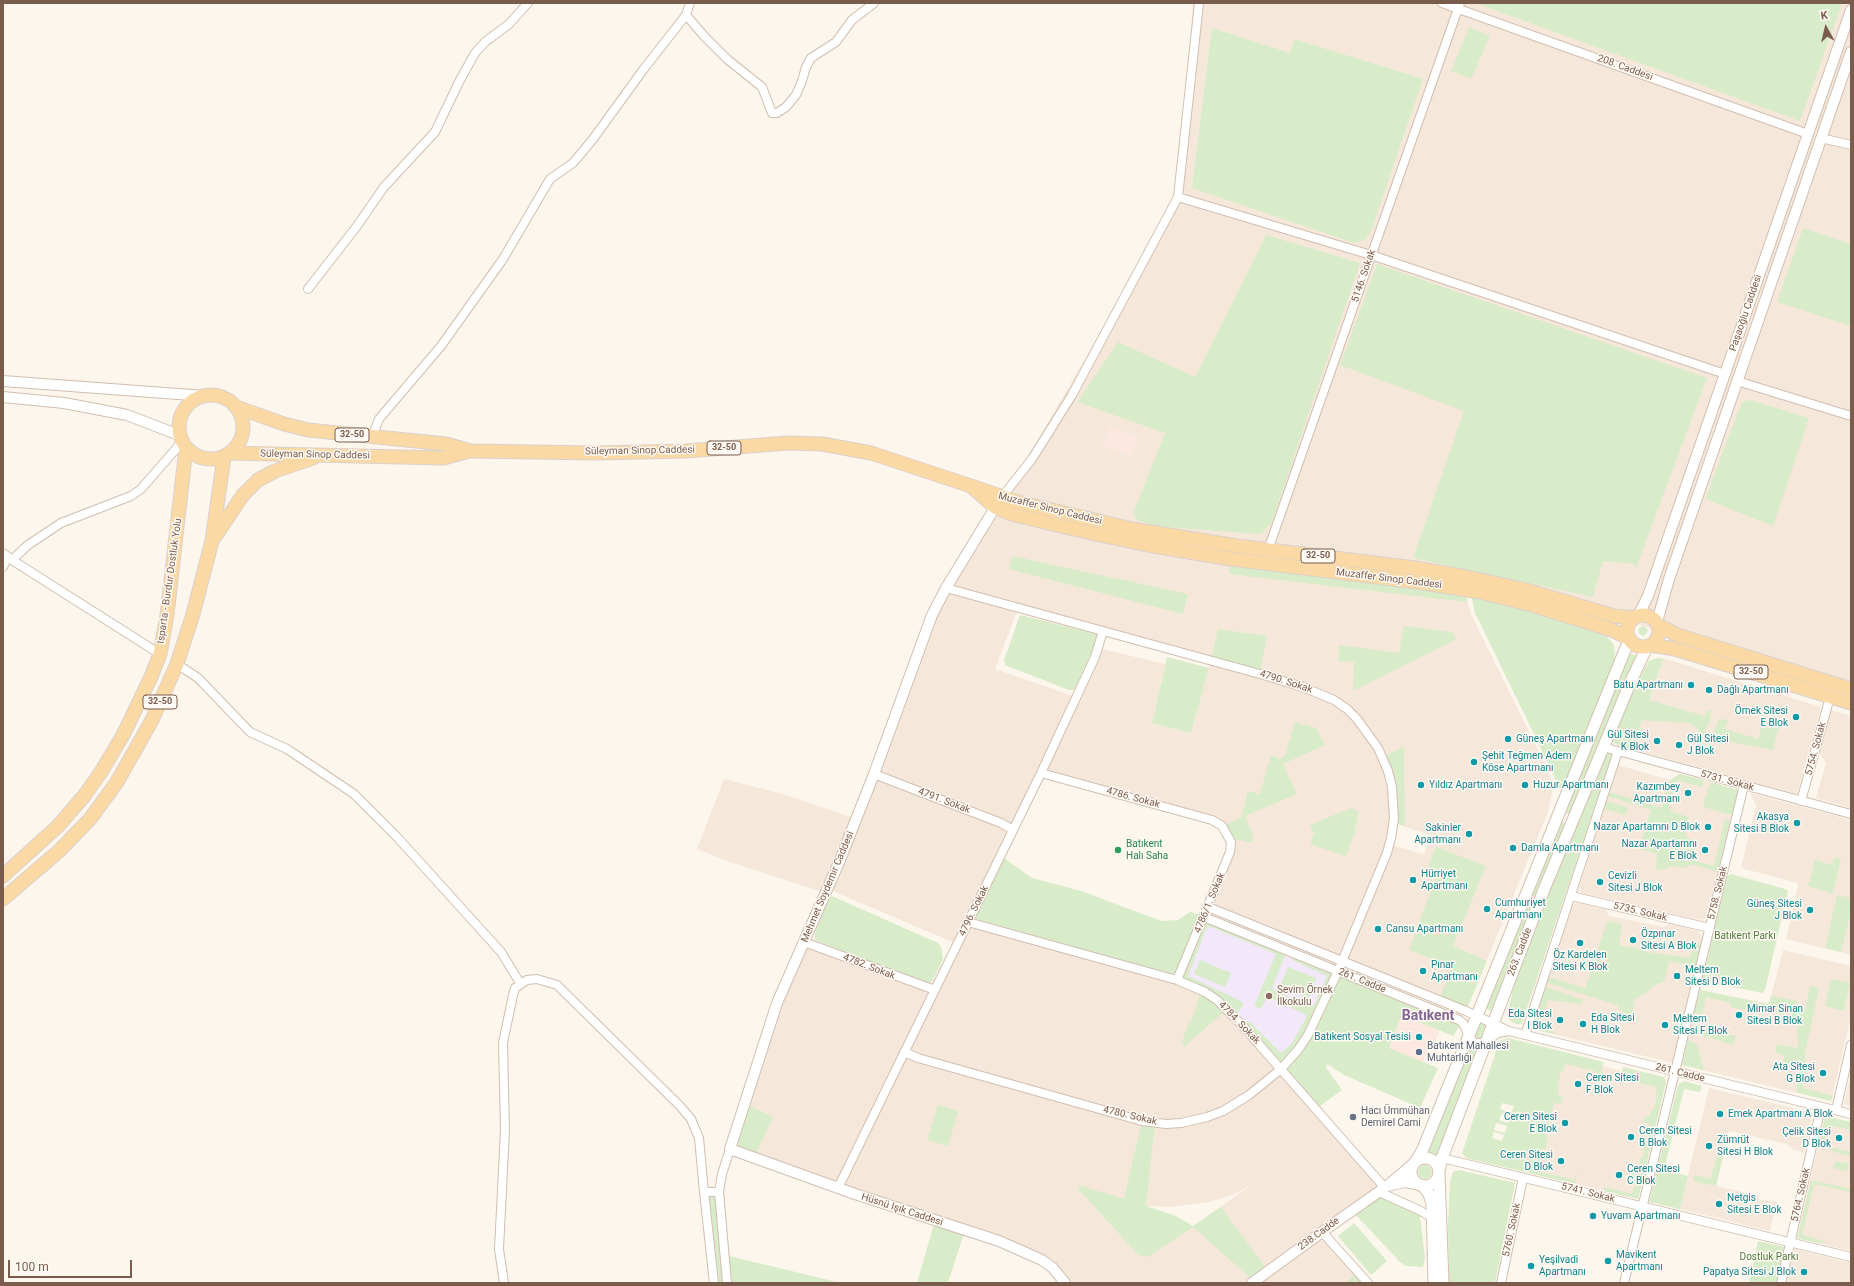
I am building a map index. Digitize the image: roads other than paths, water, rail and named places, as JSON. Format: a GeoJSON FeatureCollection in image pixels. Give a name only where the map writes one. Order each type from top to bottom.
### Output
{"type":"FeatureCollection","features":[{"type":"Feature","properties":{"kind":"main road"},"geometry":{"type":"LineString","coordinates":[[205,396],[222,397],[236,407],[240,415],[243,432],[236,447],[227,455],[211,460],[204,459],[191,453],[182,442],[180,418],[190,403],[205,396]]}},
{"type":"Feature","properties":{"kind":"main road","name":"Süleyman Sinop Caddesi"},"geometry":{"type":"LineString","coordinates":[[236,407],[284,424],[308,430],[446,444],[471,451],[596,453],[686,451],[788,444],[822,444],[871,453],[971,486]]}},
{"type":"Feature","properties":{"kind":"main road","name":"Isparta - Burdur Dostluk Yolu"},"geometry":{"type":"LineString","coordinates":[[3,876],[71,812],[101,772],[139,704],[160,654],[173,577],[182,442]]}},
{"type":"Feature","properties":{"kind":"main road","name":"Süleyman Sinop Caddesi"},"geometry":{"type":"LineString","coordinates":[[227,455],[321,455],[444,458],[471,451]]}},
{"type":"Feature","properties":{"kind":"main road","name":"32-50"},"geometry":{"type":"LineString","coordinates":[[3,899],[59,851],[85,824],[117,782],[152,720],[177,664],[193,614],[212,541],[227,455]]}},
{"type":"Feature","properties":{"kind":"main road"},"geometry":{"type":"LineString","coordinates":[[212,541],[243,495],[258,480],[275,471],[321,455]]}},
{"type":"Feature","properties":{"kind":"main road","name":"Muzaffer Sinop Caddesi"},"geometry":{"type":"LineString","coordinates":[[971,486],[999,502],[1010,514],[1148,545],[1231,559],[1417,582],[1480,592],[1532,605],[1612,630],[1628,639]]}},
{"type":"Feature","properties":{"kind":"main road","name":"Muzaffer Sinop Caddesi"},"geometry":{"type":"LineString","coordinates":[[999,502],[1132,529],[1268,550],[1415,568],[1473,578],[1526,590],[1616,616],[1636,617]]}},
{"type":"Feature","properties":{"kind":"main road"},"geometry":{"type":"LineString","coordinates":[[1649,616],[1657,624],[1659,634],[1658,639],[1649,646],[1635,646],[1628,639],[1627,627],[1636,617],[1649,616]]}},
{"type":"Feature","properties":{"kind":"main road","name":"32-50"},"geometry":{"type":"LineString","coordinates":[[1657,624],[1678,635],[1851,689]]}},
{"type":"Feature","properties":{"kind":"main road","name":"263. Cadde"},"geometry":{"type":"LineString","coordinates":[[1414,1163],[1424,1149],[1628,639]]}},
{"type":"Feature","properties":{"kind":"main road","name":"32-50"},"geometry":{"type":"LineString","coordinates":[[1649,646],[1675,649],[1851,703]]}},
{"type":"Feature","properties":{"kind":"main road","name":"263. Cadde"},"geometry":{"type":"LineString","coordinates":[[1443,1283],[1439,1172],[1442,1158],[1545,887],[1630,681],[1649,646]]}},
{"type":"Feature","properties":{"kind":"main road"},"geometry":{"type":"LineString","coordinates":[[1420,1185],[1432,1184],[1435,1182],[1439,1172],[1437,1165],[1430,1159],[1421,1159],[1414,1163],[1410,1174],[1430,1198],[1434,1283]]}},
{"type":"Feature","properties":{"kind":"street"},"geometry":{"type":"LineString","coordinates":[[308,288],[357,226],[384,187],[404,164],[431,139],[439,126],[460,80],[475,53],[485,42],[508,24],[528,3]]}},
{"type":"Feature","properties":{"kind":"street"},"geometry":{"type":"LineString","coordinates":[[372,437],[379,419],[441,346],[503,259],[550,179],[573,163],[686,15],[690,3]]}},
{"type":"Feature","properties":{"kind":"street"},"geometry":{"type":"LineString","coordinates":[[686,15],[705,38],[727,59],[762,87],[772,113],[776,113],[786,107],[796,95],[806,67],[811,58],[836,42],[852,20],[874,3]]}},
{"type":"Feature","properties":{"kind":"street"},"geometry":{"type":"LineString","coordinates":[[999,502],[1037,452],[1072,396],[1178,197],[1198,3]]}},
{"type":"Feature","properties":{"kind":"street","name":"208. Caddesi"},"geometry":{"type":"LineString","coordinates":[[1442,3],[1459,5],[1808,134]]}},
{"type":"Feature","properties":{"kind":"street","name":"5146. Sokak"},"geometry":{"type":"LineString","coordinates":[[1268,550],[1459,5]]}},
{"type":"Feature","properties":{"kind":"street","name":"Paşaoğlu Caddesi"},"geometry":{"type":"LineString","coordinates":[[1636,617],[1648,596],[1851,10]]}},
{"type":"Feature","properties":{"kind":"street","name":"Paşaoğlu Caddesi"},"geometry":{"type":"LineString","coordinates":[[1657,624],[1669,579],[1851,52]]}},
{"type":"Feature","properties":{"kind":"street"},"geometry":{"type":"LineString","coordinates":[[1821,138],[1851,145]]}},
{"type":"Feature","properties":{"kind":"street"},"geometry":{"type":"LineString","coordinates":[[1178,197],[1371,255],[1725,374]]}},
{"type":"Feature","properties":{"kind":"street"},"geometry":{"type":"LineString","coordinates":[[3,381],[205,396]]}},
{"type":"Feature","properties":{"kind":"street"},"geometry":{"type":"LineString","coordinates":[[1737,381],[1851,416]]}},
{"type":"Feature","properties":{"kind":"street"},"geometry":{"type":"LineString","coordinates":[[3,397],[64,404],[127,415],[182,442],[141,489],[131,496],[61,524],[50,530],[8,557],[3,567]]}},
{"type":"Feature","properties":{"kind":"street","name":"Mehmet Soydemir Caddesi"},"geometry":{"type":"LineString","coordinates":[[727,1283],[719,1192],[720,1180],[778,1003],[840,860],[874,774],[928,625],[946,588],[999,502]]}},
{"type":"Feature","properties":{"kind":"street"},"geometry":{"type":"LineString","coordinates":[[8,557],[160,654]]}},
{"type":"Feature","properties":{"kind":"street","name":"4790. Sokak"},"geometry":{"type":"LineString","coordinates":[[946,588],[1253,672],[1316,692],[1347,708],[1371,737],[1382,757],[1392,787],[1394,806],[1393,828],[1387,853],[1338,971]]}},
{"type":"Feature","properties":{"kind":"street","name":"4796. Sokak"},"geometry":{"type":"LineString","coordinates":[[838,1188],[1041,773],[1094,657],[1103,631]]}},
{"type":"Feature","properties":{"kind":"street"},"geometry":{"type":"LineString","coordinates":[[177,664],[198,678],[250,732],[287,749],[354,794],[397,837],[500,952],[520,983]]}},
{"type":"Feature","properties":{"kind":"street","name":"5754. Sokak"},"geometry":{"type":"LineString","coordinates":[[1801,801],[1830,697]]}},
{"type":"Feature","properties":{"kind":"street","name":"5731. Sokak"},"geometry":{"type":"LineString","coordinates":[[1603,747],[1851,814]]}},
{"type":"Feature","properties":{"kind":"street"},"geometry":{"type":"LineString","coordinates":[[1525,1035],[1618,751]]}},
{"type":"Feature","properties":{"kind":"street","name":"4786. Sokak"},"geometry":{"type":"LineString","coordinates":[[1041,773],[1212,820],[1222,826]]}},
{"type":"Feature","properties":{"kind":"street","name":"4791. Sokak"},"geometry":{"type":"LineString","coordinates":[[874,774],[1001,823],[1013,830]]}},
{"type":"Feature","properties":{"kind":"street","name":"5758. Sokak"},"geometry":{"type":"LineString","coordinates":[[1624,1283],[1744,785]]}},
{"type":"Feature","properties":{"kind":"street","name":"4786/1. Sokak"},"geometry":{"type":"LineString","coordinates":[[1178,980],[1231,848],[1229,838],[1222,826]]}},
{"type":"Feature","properties":{"kind":"street","name":"5735. Sokak"},"geometry":{"type":"LineString","coordinates":[[1571,896],[1710,928]]}},
{"type":"Feature","properties":{"kind":"street","name":"261. Cadde"},"geometry":{"type":"LineString","coordinates":[[1208,907],[1477,1016],[1509,1031],[1851,1114]]}},
{"type":"Feature","properties":{"kind":"street","name":"261. Cadde"},"geometry":{"type":"LineString","coordinates":[[1204,917],[1459,1020],[1463,1023],[1469,1036]]}},
{"type":"Feature","properties":{"kind":"street","name":"4784. Sokak"},"geometry":{"type":"LineString","coordinates":[[968,922],[1178,980],[1205,992],[1222,1004],[1281,1069],[1384,1189]]}},
{"type":"Feature","properties":{"kind":"street","name":"4782. Sokak"},"geometry":{"type":"LineString","coordinates":[[804,942],[935,990]]}},
{"type":"Feature","properties":{"kind":"street","name":"4780. Sokak"},"geometry":{"type":"LineString","coordinates":[[904,1052],[918,1058],[1142,1121],[1166,1124],[1194,1121],[1223,1111],[1249,1095],[1281,1069],[1298,1050],[1308,1035],[1338,971]]}},
{"type":"Feature","properties":{"kind":"street"},"geometry":{"type":"LineString","coordinates":[[504,1283],[499,1249],[505,1130],[503,1044],[510,1006],[516,988],[520,983],[527,980],[537,979],[557,985],[680,1106],[691,1119],[699,1138],[714,1283]]}},
{"type":"Feature","properties":{"kind":"street"},"geometry":{"type":"LineString","coordinates":[[1469,1036],[1475,1043],[1482,1043],[1486,1042],[1498,1033],[1509,1031]]}},
{"type":"Feature","properties":{"kind":"street"},"geometry":{"type":"LineString","coordinates":[[1836,1110],[1851,1045]]}},
{"type":"Feature","properties":{"kind":"street","name":"5764. Sokak"},"geometry":{"type":"LineString","coordinates":[[1781,1283],[1821,1107]]}},
{"type":"Feature","properties":{"kind":"street","name":"Hüsnü Işık Caddesi"},"geometry":{"type":"LineString","coordinates":[[730,1149],[838,1188],[999,1241],[1035,1256],[1048,1264],[1065,1283]]}},
{"type":"Feature","properties":{"kind":"street","name":"5741. Sokak"},"geometry":{"type":"LineString","coordinates":[[1442,1158],[1851,1257]]}},
{"type":"Feature","properties":{"kind":"street","name":"238.Cadde"},"geometry":{"type":"LineString","coordinates":[[1252,1283],[1384,1189],[1414,1163]]}},
{"type":"Feature","properties":{"kind":"street","name":"5760. Sokak"},"geometry":{"type":"LineString","coordinates":[[1501,1283],[1523,1178]]}},
{"type":"Feature","properties":{"kind":"street"},"geometry":{"type":"LineString","coordinates":[[1384,1189],[1405,1182],[1420,1185]]}},
{"type":"Feature","properties":{"kind":"street"},"geometry":{"type":"LineString","coordinates":[[1384,1189],[1432,1218]]}},
{"type":"Feature","properties":{"kind":"street"},"geometry":{"type":"LineString","coordinates":[[704,1192],[719,1192]]}},
{"type":"Feature","properties":{"kind":"street"},"geometry":{"type":"LineString","coordinates":[[1322,1232],[1368,1283]]}},
{"type":"Feature","properties":{"kind":"place","name":"Batu Apartmanı"},"geometry":{"type":"Point","coordinates":[1691,685]}},
{"type":"Feature","properties":{"kind":"place","name":"Dağlı Apartmanı"},"geometry":{"type":"Point","coordinates":[1709,690]}},
{"type":"Feature","properties":{"kind":"place","name":"Örnek Sitesi E Blok"},"geometry":{"type":"Point","coordinates":[1796,717]}},
{"type":"Feature","properties":{"kind":"place","name":"Güneş Apartmanı"},"geometry":{"type":"Point","coordinates":[1508,739]}},
{"type":"Feature","properties":{"kind":"place","name":"Gül Sitesi K Blok"},"geometry":{"type":"Point","coordinates":[1657,741]}},
{"type":"Feature","properties":{"kind":"place","name":"Gül Sitesi J Blok"},"geometry":{"type":"Point","coordinates":[1679,745]}},
{"type":"Feature","properties":{"kind":"place","name":"Şehit Teğmen Adem Köse Apartmanı"},"geometry":{"type":"Point","coordinates":[1474,762]}},
{"type":"Feature","properties":{"kind":"place","name":"Yıldız Apartmanı"},"geometry":{"type":"Point","coordinates":[1421,785]}},
{"type":"Feature","properties":{"kind":"place","name":"Huzur Apartmanı"},"geometry":{"type":"Point","coordinates":[1525,785]}},
{"type":"Feature","properties":{"kind":"place","name":"Kazımbey Apartmanı"},"geometry":{"type":"Point","coordinates":[1688,793]}},
{"type":"Feature","properties":{"kind":"place","name":"Akasya Sitesi B Blok"},"geometry":{"type":"Point","coordinates":[1797,823]}},
{"type":"Feature","properties":{"kind":"place","name":"Nazar Apartamnı D Blok"},"geometry":{"type":"Point","coordinates":[1708,827]}},
{"type":"Feature","properties":{"kind":"place","name":"Sakinler Apartmanı"},"geometry":{"type":"Point","coordinates":[1469,834]}},
{"type":"Feature","properties":{"kind":"place","name":"Damla Apartmanı"},"geometry":{"type":"Point","coordinates":[1513,848]}},
{"type":"Feature","properties":{"kind":"place","name":"Batıkent Halı Saha"},"geometry":{"type":"Point","coordinates":[1118,850]}},
{"type":"Feature","properties":{"kind":"place","name":"Nazar Apartamnı E Blok"},"geometry":{"type":"Point","coordinates":[1705,850]}},
{"type":"Feature","properties":{"kind":"place","name":"Hürriyet Apartmanı"},"geometry":{"type":"Point","coordinates":[1413,880]}},
{"type":"Feature","properties":{"kind":"place","name":"Cevizli Sitesi J Blok"},"geometry":{"type":"Point","coordinates":[1600,882]}},
{"type":"Feature","properties":{"kind":"place","name":"Cumhuriyet Apartmanı"},"geometry":{"type":"Point","coordinates":[1487,909]}},
{"type":"Feature","properties":{"kind":"place","name":"Güneş Sitesi J Blok"},"geometry":{"type":"Point","coordinates":[1810,910]}},
{"type":"Feature","properties":{"kind":"place","name":"Cansu Apartmanı"},"geometry":{"type":"Point","coordinates":[1378,929]}},
{"type":"Feature","properties":{"kind":"place","name":"Özpınar Sitesi A Blok"},"geometry":{"type":"Point","coordinates":[1633,940]}},
{"type":"Feature","properties":{"kind":"place","name":"Öz Kardelen Sitesi K Blok"},"geometry":{"type":"Point","coordinates":[1580,943]}},
{"type":"Feature","properties":{"kind":"place","name":"Pınar Apartmanı"},"geometry":{"type":"Point","coordinates":[1423,971]}},
{"type":"Feature","properties":{"kind":"place","name":"Meltem Sitesi D Blok"},"geometry":{"type":"Point","coordinates":[1677,976]}},
{"type":"Feature","properties":{"kind":"place","name":"Sevim Örnek İlkokulu"},"geometry":{"type":"Point","coordinates":[1269,996]}},
{"type":"Feature","properties":{"kind":"place","name":"Mimar Sinan Sitesi B Blok"},"geometry":{"type":"Point","coordinates":[1739,1015]}},
{"type":"Feature","properties":{"kind":"place","name":"Eda Sitesi I Blok"},"geometry":{"type":"Point","coordinates":[1560,1020]}},
{"type":"Feature","properties":{"kind":"place","name":"Eda Sitesi H Blok"},"geometry":{"type":"Point","coordinates":[1583,1024]}},
{"type":"Feature","properties":{"kind":"place","name":"Meltem Sitesi F Blok"},"geometry":{"type":"Point","coordinates":[1665,1025]}},
{"type":"Feature","properties":{"kind":"place","name":"Batıkent Sosyal Tesisi"},"geometry":{"type":"Point","coordinates":[1419,1037]}},
{"type":"Feature","properties":{"kind":"place","name":"Batıkent Mahallesi Muhtarlığı"},"geometry":{"type":"Point","coordinates":[1419,1052]}},
{"type":"Feature","properties":{"kind":"place","name":"Ata Sitesi G Blok"},"geometry":{"type":"Point","coordinates":[1823,1073]}},
{"type":"Feature","properties":{"kind":"place","name":"Ceren Sitesi F Blok"},"geometry":{"type":"Point","coordinates":[1578,1084]}},
{"type":"Feature","properties":{"kind":"place","name":"Emek Apartmanı A Blok"},"geometry":{"type":"Point","coordinates":[1720,1114]}},
{"type":"Feature","properties":{"kind":"place","name":"Hacı Ümmühan Demirel Cami"},"geometry":{"type":"Point","coordinates":[1353,1117]}},
{"type":"Feature","properties":{"kind":"place","name":"Ceren Sitesi E Blok"},"geometry":{"type":"Point","coordinates":[1565,1123]}},
{"type":"Feature","properties":{"kind":"place","name":"Ceren Sitesi B Blok"},"geometry":{"type":"Point","coordinates":[1631,1137]}},
{"type":"Feature","properties":{"kind":"place","name":"Çelik Sitesi D Blok"},"geometry":{"type":"Point","coordinates":[1839,1138]}},
{"type":"Feature","properties":{"kind":"place","name":"Zümrüt Sitesi H Blok"},"geometry":{"type":"Point","coordinates":[1709,1146]}},
{"type":"Feature","properties":{"kind":"place","name":"Ceren Sitesi D Blok"},"geometry":{"type":"Point","coordinates":[1561,1161]}},
{"type":"Feature","properties":{"kind":"place","name":"Ceren Sitesi C Blok"},"geometry":{"type":"Point","coordinates":[1619,1175]}},
{"type":"Feature","properties":{"kind":"place","name":"Netgis Sitesi E Blok"},"geometry":{"type":"Point","coordinates":[1719,1204]}},
{"type":"Feature","properties":{"kind":"place","name":"Yuvam Apartmanı"},"geometry":{"type":"Point","coordinates":[1593,1216]}},
{"type":"Feature","properties":{"kind":"place","name":"Mavikent Apartmanı"},"geometry":{"type":"Point","coordinates":[1608,1261]}},
{"type":"Feature","properties":{"kind":"place","name":"Yeşilvadi Apartmanı"},"geometry":{"type":"Point","coordinates":[1531,1266]}},
{"type":"Feature","properties":{"kind":"place","name":"Papatya Sitesi J Blok"},"geometry":{"type":"Point","coordinates":[1804,1272]}},
{"type":"Feature","properties":{"kind":"district","name":"Batıkent"},"geometry":{"type":"Point","coordinates":[1428,1016]}},
{"type":"Feature","properties":{"kind":"park label","name":"Batıkent Parkı"},"geometry":{"type":"Point","coordinates":[1745,936]}},
{"type":"Feature","properties":{"kind":"park label","name":"Dostluk Parkı"},"geometry":{"type":"Point","coordinates":[1769,1257]}}]}
